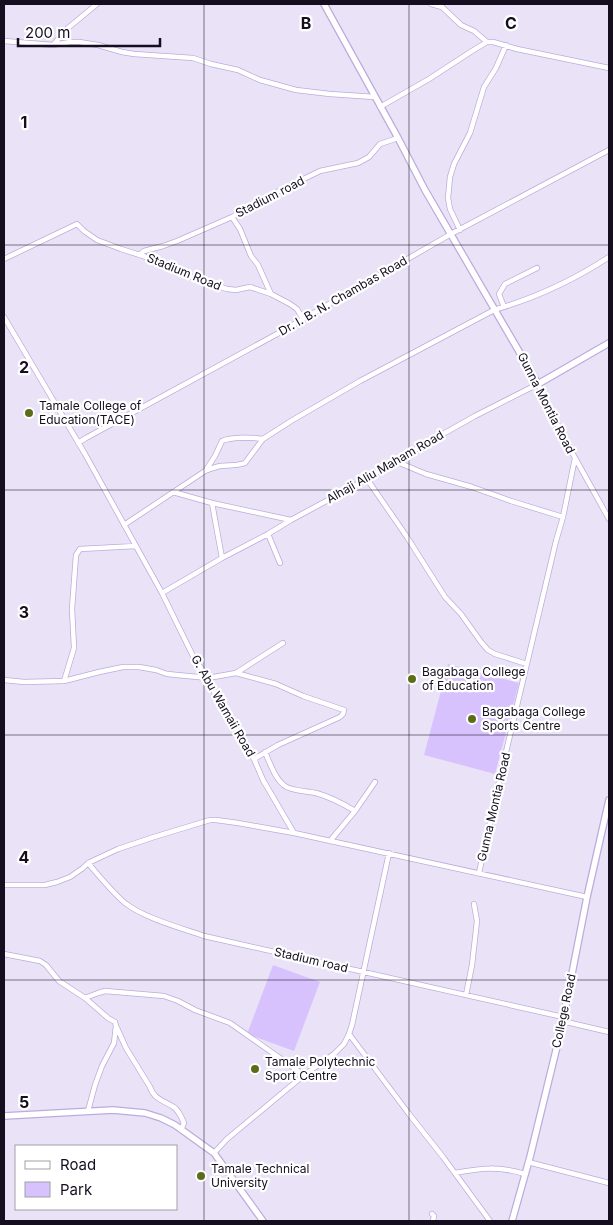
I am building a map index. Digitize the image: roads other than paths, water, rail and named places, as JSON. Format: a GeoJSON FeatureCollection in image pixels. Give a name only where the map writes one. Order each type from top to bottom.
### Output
{"type":"FeatureCollection","features":[{"type":"Feature","properties":{"kind":"street"},"geometry":{"type":"LineString","coordinates":[[53,45],[68,28],[96,4]]}},
{"type":"Feature","properties":{"kind":"street","name":"Gunna Montia Road"},"geometry":{"type":"LineString","coordinates":[[324,4],[425,190],[538,384],[575,458],[563,517],[479,873]]}},
{"type":"Feature","properties":{"kind":"street"},"geometry":{"type":"LineString","coordinates":[[431,4],[442,7],[461,25],[474,31],[487,42]]}},
{"type":"Feature","properties":{"kind":"street"},"geometry":{"type":"LineString","coordinates":[[4,41],[53,45],[79,42],[134,54],[193,58],[238,70],[254,78],[296,90],[375,96]]}},
{"type":"Feature","properties":{"kind":"street"},"geometry":{"type":"LineString","coordinates":[[380,107],[429,79],[487,42],[609,68]]}},
{"type":"Feature","properties":{"kind":"street"},"geometry":{"type":"LineString","coordinates":[[460,230],[450,209],[448,198],[450,177],[454,164],[470,132],[484,87],[496,68],[506,46]]}},
{"type":"Feature","properties":{"kind":"street","name":"Stadium road"},"geometry":{"type":"LineString","coordinates":[[139,255],[144,250],[177,241],[232,216],[320,172],[364,160],[380,144],[398,138]]}},
{"type":"Feature","properties":{"kind":"street","name":"Dr. I. B. N. Chambas Road"},"geometry":{"type":"LineString","coordinates":[[78,443],[303,319],[451,234],[609,150]]}},
{"type":"Feature","properties":{"kind":"street"},"geometry":{"type":"LineString","coordinates":[[232,216],[271,294]]}},
{"type":"Feature","properties":{"kind":"street","name":"Stadium Road"},"geometry":{"type":"LineString","coordinates":[[4,259],[74,224],[79,225],[97,240],[162,262],[196,279],[226,289],[236,290],[250,287],[271,294],[290,304],[303,319]]}},
{"type":"Feature","properties":{"kind":"street"},"geometry":{"type":"LineString","coordinates":[[124,525],[205,471],[213,467],[245,463],[263,438],[360,381],[494,310],[512,305],[559,285],[590,270],[609,257]]}},
{"type":"Feature","properties":{"kind":"street"},"geometry":{"type":"LineString","coordinates":[[504,307],[499,294],[505,284],[537,268]]}},
{"type":"Feature","properties":{"kind":"street","name":"G. Abu Wamaii Road"},"geometry":{"type":"LineString","coordinates":[[4,317],[136,546],[194,658],[208,678],[215,694],[254,759],[263,780],[294,833]]}},
{"type":"Feature","properties":{"kind":"street","name":"Alhaji Aliu Maham Road"},"geometry":{"type":"LineString","coordinates":[[162,593],[367,479],[475,416],[538,384],[609,343]]}},
{"type":"Feature","properties":{"kind":"street"},"geometry":{"type":"LineString","coordinates":[[205,471],[222,442],[227,439],[263,438]]}},
{"type":"Feature","properties":{"kind":"street"},"geometry":{"type":"LineString","coordinates":[[575,458],[609,519]]}},
{"type":"Feature","properties":{"kind":"street"},"geometry":{"type":"LineString","coordinates":[[395,461],[426,474],[563,517]]}},
{"type":"Feature","properties":{"kind":"street"},"geometry":{"type":"LineString","coordinates":[[367,479],[445,597],[461,614],[481,642],[488,650],[495,654],[527,664]]}},
{"type":"Feature","properties":{"kind":"street"},"geometry":{"type":"LineString","coordinates":[[173,492],[212,503],[291,520]]}},
{"type":"Feature","properties":{"kind":"street"},"geometry":{"type":"LineString","coordinates":[[212,503],[222,558]]}},
{"type":"Feature","properties":{"kind":"street"},"geometry":{"type":"LineString","coordinates":[[268,534],[280,562]]}},
{"type":"Feature","properties":{"kind":"street"},"geometry":{"type":"LineString","coordinates":[[64,681],[74,648],[72,609],[76,555],[80,550],[136,546]]}},
{"type":"Feature","properties":{"kind":"street"},"geometry":{"type":"LineString","coordinates":[[4,680],[24,682],[64,681],[123,667],[139,667],[167,674],[208,678],[236,673],[283,643]]}},
{"type":"Feature","properties":{"kind":"street"},"geometry":{"type":"LineString","coordinates":[[236,673],[276,684],[303,696],[344,710],[344,714],[340,717],[278,745],[254,759]]}},
{"type":"Feature","properties":{"kind":"street"},"geometry":{"type":"LineString","coordinates":[[265,752],[276,774],[288,788],[332,798],[355,811]]}},
{"type":"Feature","properties":{"kind":"street"},"geometry":{"type":"LineString","coordinates":[[330,841],[355,811],[375,782]]}},
{"type":"Feature","properties":{"kind":"street","name":"College Road"},"geometry":{"type":"LineString","coordinates":[[512,1221],[563,1019],[587,896],[609,800]]}},
{"type":"Feature","properties":{"kind":"street"},"geometry":{"type":"LineString","coordinates":[[4,885],[45,885],[57,882],[70,877],[88,864],[118,849],[210,820],[216,820],[294,833],[587,896]]}},
{"type":"Feature","properties":{"kind":"street"},"geometry":{"type":"LineString","coordinates":[[214,1152],[304,1074],[334,1054],[344,1044],[349,1034],[389,853]]}},
{"type":"Feature","properties":{"kind":"street","name":"Stadium road"},"geometry":{"type":"LineString","coordinates":[[88,864],[126,903],[136,910],[204,936],[466,995],[609,1032]]}},
{"type":"Feature","properties":{"kind":"street"},"geometry":{"type":"LineString","coordinates":[[466,995],[472,965],[477,921],[474,904]]}},
{"type":"Feature","properties":{"kind":"street"},"geometry":{"type":"LineString","coordinates":[[4,954],[40,961],[46,964],[59,981],[85,998],[115,1022],[126,1048],[152,1094],[162,1102],[173,1106],[180,1114],[184,1122],[181,1130]]}},
{"type":"Feature","properties":{"kind":"street"},"geometry":{"type":"LineString","coordinates":[[85,998],[105,992],[164,996],[230,1023],[304,1074]]}},
{"type":"Feature","properties":{"kind":"street"},"geometry":{"type":"LineString","coordinates":[[88,1111],[102,1066],[114,1043],[116,1026]]}},
{"type":"Feature","properties":{"kind":"street"},"geometry":{"type":"LineString","coordinates":[[349,1034],[490,1221]]}},
{"type":"Feature","properties":{"kind":"street"},"geometry":{"type":"LineString","coordinates":[[4,1116],[113,1110],[144,1113],[161,1118],[214,1152],[263,1221]]}},
{"type":"Feature","properties":{"kind":"street"},"geometry":{"type":"LineString","coordinates":[[528,1162],[609,1183]]}},
{"type":"Feature","properties":{"kind":"street"},"geometry":{"type":"LineString","coordinates":[[455,1173],[483,1168],[507,1169],[525,1174]]}},
{"type":"Feature","properties":{"kind":"street"},"geometry":{"type":"LineString","coordinates":[[432,1214],[434,1216],[433,1221]]}},
{"type":"Feature","properties":{"kind":"place","name":"Tamale College of Education(TACE)"},"geometry":{"type":"Point","coordinates":[29,413]}},
{"type":"Feature","properties":{"kind":"place","name":"Bagabaga College of Education"},"geometry":{"type":"Point","coordinates":[412,679]}},
{"type":"Feature","properties":{"kind":"place","name":"Bagabaga College Sports Centre"},"geometry":{"type":"Point","coordinates":[472,719]}},
{"type":"Feature","properties":{"kind":"place","name":"Tamale Polytechnic Sport Centre"},"geometry":{"type":"Point","coordinates":[255,1069]}},
{"type":"Feature","properties":{"kind":"place","name":"Tamale Technical University"},"geometry":{"type":"Point","coordinates":[201,1176]}}]}
